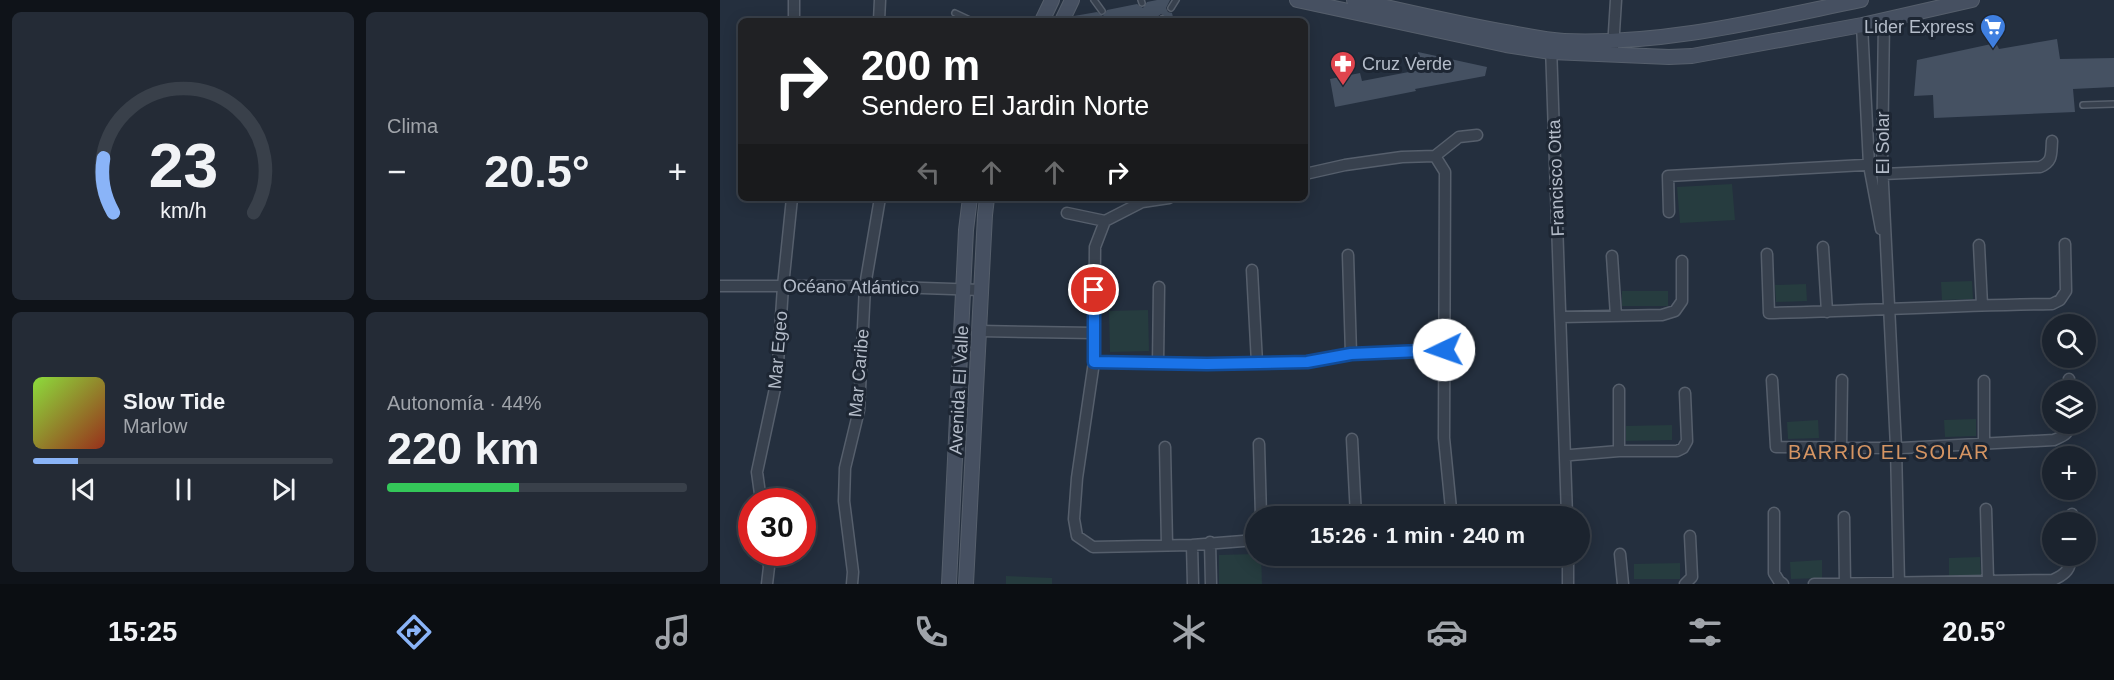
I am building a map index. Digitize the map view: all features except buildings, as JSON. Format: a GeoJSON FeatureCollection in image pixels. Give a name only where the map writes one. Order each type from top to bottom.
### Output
{"type":"FeatureCollection","features":[{"type":"Feature","properties":{"kind":"main road"},"geometry":{"type":"LineString","coordinates":[[1043,18],[1052,0]]}},
{"type":"Feature","properties":{"kind":"main road"},"geometry":{"type":"LineString","coordinates":[[1063,18],[1072,0]]}},
{"type":"Feature","properties":{"kind":"main road"},"geometry":{"type":"LineString","coordinates":[[1297,0],[1506,45],[1613,48],[1669,57],[1692,56],[1862,25],[1972,0]]}},
{"type":"Feature","properties":{"kind":"main road"},"geometry":{"type":"LineString","coordinates":[[1354,0],[1482,28],[1551,46]]}},
{"type":"Feature","properties":{"kind":"main road"},"geometry":{"type":"LineString","coordinates":[[1613,48],[1861,0]]}},
{"type":"Feature","properties":{"kind":"main road"},"geometry":{"type":"LineString","coordinates":[[1821,32],[1816,30],[1812,21],[1815,12],[1822,8]]}},
{"type":"Feature","properties":{"kind":"main road","name":"Avenida El Valle"},"geometry":{"type":"LineString","coordinates":[[949,584],[970,201]]}},
{"type":"Feature","properties":{"kind":"main road","name":"Avenida El Valle"},"geometry":{"type":"LineString","coordinates":[[966,584],[987,201]]}},
{"type":"Feature","properties":{"kind":"main road"},"geometry":{"type":"LineString","coordinates":[[968,214],[985,215]]}},
{"type":"Feature","properties":{"kind":"street"},"geometry":{"type":"LineString","coordinates":[[794,0],[794,18]]}},
{"type":"Feature","properties":{"kind":"street"},"geometry":{"type":"LineString","coordinates":[[879,18],[880,0]]}},
{"type":"Feature","properties":{"kind":"street"},"geometry":{"type":"LineString","coordinates":[[1613,48],[1616,0]]}},
{"type":"Feature","properties":{"kind":"street","name":"El Solar"},"geometry":{"type":"LineString","coordinates":[[1884,20],[1882,169],[1896,447],[1899,583]]}},
{"type":"Feature","properties":{"kind":"street","name":"El Solar"},"geometry":{"type":"LineString","coordinates":[[1862,25],[1869,165],[1888,265]]}},
{"type":"Feature","properties":{"kind":"street","name":"Francisco Otta"},"geometry":{"type":"LineString","coordinates":[[1551,46],[1567,506]]}},
{"type":"Feature","properties":{"kind":"street"},"geometry":{"type":"LineString","coordinates":[[1308,173],[1345,165],[1402,157],[1435,156],[1460,137],[1477,135]]}},
{"type":"Feature","properties":{"kind":"street"},"geometry":{"type":"LineString","coordinates":[[1669,212],[1668,176],[1869,165],[1882,169],[2040,167],[2048,164],[2051,159],[2052,141]]}},
{"type":"Feature","properties":{"kind":"street"},"geometry":{"type":"LineString","coordinates":[[1435,156],[1445,172],[1444,438],[1451,506]]}},
{"type":"Feature","properties":{"kind":"street","name":"Mar Egeo"},"geometry":{"type":"LineString","coordinates":[[760,488],[758,472],[777,380],[792,201]]}},
{"type":"Feature","properties":{"kind":"street","name":"Mar Caribe"},"geometry":{"type":"LineString","coordinates":[[852,584],[853,572],[844,501],[845,468],[859,410],[866,286],[880,201]]}},
{"type":"Feature","properties":{"kind":"street"},"geometry":{"type":"LineString","coordinates":[[1067,213],[1105,221],[1142,202],[1149,201]]}},
{"type":"Feature","properties":{"kind":"street"},"geometry":{"type":"LineString","coordinates":[[1105,221],[1095,247],[1094,362],[1077,478],[1074,519],[1077,536],[1093,547],[1192,545],[1245,540]]}},
{"type":"Feature","properties":{"kind":"street"},"geometry":{"type":"LineString","coordinates":[[1767,254],[1769,313],[1827,312],[2052,303],[2060,300],[2066,291],[2065,244]]}},
{"type":"Feature","properties":{"kind":"street"},"geometry":{"type":"LineString","coordinates":[[1980,245],[1982,305]]}},
{"type":"Feature","properties":{"kind":"street"},"geometry":{"type":"LineString","coordinates":[[1823,247],[1827,312]]}},
{"type":"Feature","properties":{"kind":"street"},"geometry":{"type":"LineString","coordinates":[[1348,255],[1351,354]]}},
{"type":"Feature","properties":{"kind":"street"},"geometry":{"type":"LineString","coordinates":[[1612,256],[1616,316]]}},
{"type":"Feature","properties":{"kind":"street"},"geometry":{"type":"LineString","coordinates":[[1561,317],[1662,315],[1676,310],[1682,301],[1682,261]]}},
{"type":"Feature","properties":{"kind":"street"},"geometry":{"type":"LineString","coordinates":[[1252,270],[1257,363]]}},
{"type":"Feature","properties":{"kind":"street","name":"Océano Atlántico"},"geometry":{"type":"LineString","coordinates":[[720,286],[866,286],[981,290]]}},
{"type":"Feature","properties":{"kind":"street"},"geometry":{"type":"LineString","coordinates":[[1158,363],[1159,287]]}},
{"type":"Feature","properties":{"kind":"street"},"geometry":{"type":"LineString","coordinates":[[980,331],[1094,333]]}},
{"type":"Feature","properties":{"kind":"street"},"geometry":{"type":"LineString","coordinates":[[1094,362],[1307,362],[1351,354],[1444,350]]}},
{"type":"Feature","properties":{"kind":"street"},"geometry":{"type":"LineString","coordinates":[[1772,380],[1776,447],[1984,444],[2054,440],[2066,434]]}},
{"type":"Feature","properties":{"kind":"street"},"geometry":{"type":"LineString","coordinates":[[1841,447],[1842,380]]}},
{"type":"Feature","properties":{"kind":"street"},"geometry":{"type":"LineString","coordinates":[[1984,381],[1984,444]]}},
{"type":"Feature","properties":{"kind":"street"},"geometry":{"type":"LineString","coordinates":[[1619,390],[1619,451]]}},
{"type":"Feature","properties":{"kind":"street"},"geometry":{"type":"LineString","coordinates":[[1565,457],[1619,451],[1677,451],[1683,448],[1687,441],[1685,393]]}},
{"type":"Feature","properties":{"kind":"street"},"geometry":{"type":"LineString","coordinates":[[1352,439],[1355,506]]}},
{"type":"Feature","properties":{"kind":"street"},"geometry":{"type":"LineString","coordinates":[[1259,444],[1262,506]]}},
{"type":"Feature","properties":{"kind":"street"},"geometry":{"type":"LineString","coordinates":[[1165,447],[1167,545]]}},
{"type":"Feature","properties":{"kind":"street"},"geometry":{"type":"LineString","coordinates":[[1986,509],[1988,580]]}},
{"type":"Feature","properties":{"kind":"street"},"geometry":{"type":"LineString","coordinates":[[1774,513],[1774,573],[1784,584]]}},
{"type":"Feature","properties":{"kind":"street"},"geometry":{"type":"LineString","coordinates":[[1844,517],[1845,583]]}},
{"type":"Feature","properties":{"kind":"street"},"geometry":{"type":"LineString","coordinates":[[1685,584],[1692,577],[1690,536]]}},
{"type":"Feature","properties":{"kind":"street"},"geometry":{"type":"LineString","coordinates":[[1210,542],[1211,584]]}},
{"type":"Feature","properties":{"kind":"street"},"geometry":{"type":"LineString","coordinates":[[1192,545],[1193,584]]}},
{"type":"Feature","properties":{"kind":"street"},"geometry":{"type":"LineString","coordinates":[[1620,554],[1623,584]]}},
{"type":"Feature","properties":{"kind":"street"},"geometry":{"type":"LineString","coordinates":[[767,584],[769,566]]}},
{"type":"Feature","properties":{"kind":"street"},"geometry":{"type":"LineString","coordinates":[[1568,566],[1568,584]]}},
{"type":"Feature","properties":{"kind":"street"},"geometry":{"type":"LineString","coordinates":[[1814,584],[2053,580],[2067,572],[2070,566]]}},
{"type":"Feature","properties":{"kind":"lane"},"geometry":{"type":"LineString","coordinates":[[1094,0],[1102,11]]}},
{"type":"Feature","properties":{"kind":"lane"},"geometry":{"type":"LineString","coordinates":[[1171,8],[1176,0]]}},
{"type":"Feature","properties":{"kind":"lane"},"geometry":{"type":"LineString","coordinates":[[956,13],[966,18]]}},
{"type":"Feature","properties":{"kind":"lane"},"geometry":{"type":"LineString","coordinates":[[2084,105],[2114,104]]}},
{"type":"Feature","properties":{"kind":"green space"},"geometry":{"type":"Polygon","coordinates":[[[1732,184],[1735,220],[1680,223],[1677,187],[1732,184]]]}},
{"type":"Feature","properties":{"kind":"green space"},"geometry":{"type":"Polygon","coordinates":[[[1972,281],[1973,299],[1942,300],[1941,282],[1972,281]]]}},
{"type":"Feature","properties":{"kind":"green space"},"geometry":{"type":"Polygon","coordinates":[[[1806,284],[1807,301],[1776,302],[1775,285],[1806,284]]]}},
{"type":"Feature","properties":{"kind":"green space"},"geometry":{"type":"Polygon","coordinates":[[[1622,291],[1668,291],[1668,306],[1622,306],[1622,291]]]}},
{"type":"Feature","properties":{"kind":"green space"},"geometry":{"type":"Polygon","coordinates":[[[1148,310],[1149,351],[1110,352],[1109,311],[1148,310]]]}},
{"type":"Feature","properties":{"kind":"green space"},"geometry":{"type":"Polygon","coordinates":[[[1976,419],[1976,436],[1945,437],[1944,420],[1976,419]]]}},
{"type":"Feature","properties":{"kind":"green space"},"geometry":{"type":"Polygon","coordinates":[[[1818,420],[1819,438],[1788,439],[1787,422],[1818,420]]]}},
{"type":"Feature","properties":{"kind":"green space"},"geometry":{"type":"Polygon","coordinates":[[[1672,425],[1672,440],[1626,441],[1626,426],[1672,425]]]}},
{"type":"Feature","properties":{"kind":"green space"},"geometry":{"type":"Polygon","coordinates":[[[1245,554],[1245,566],[1261,566],[1262,584],[1219,584],[1219,555],[1245,554]]]}},
{"type":"Feature","properties":{"kind":"green space"},"geometry":{"type":"Polygon","coordinates":[[[1980,557],[1981,575],[1949,576],[1949,558],[1980,557]]]}},
{"type":"Feature","properties":{"kind":"green space"},"geometry":{"type":"Polygon","coordinates":[[[1822,560],[1822,578],[1791,579],[1790,562],[1822,560]]]}},
{"type":"Feature","properties":{"kind":"green space"},"geometry":{"type":"Polygon","coordinates":[[[1680,563],[1680,579],[1634,579],[1634,564],[1680,563]]]}},
{"type":"Feature","properties":{"kind":"green space"},"geometry":{"type":"Polygon","coordinates":[[[1006,576],[1052,578],[1052,584],[1006,584],[1006,576]]]}},
{"type":"Feature","properties":{"kind":"place","name":"Lider Express"},"geometry":{"type":"Point","coordinates":[1993,50]}},
{"type":"Feature","properties":{"kind":"place","name":"Cruz Verde"},"geometry":{"type":"Point","coordinates":[1343,87]}},
{"type":"Feature","properties":{"kind":"district","name":"BARRIO EL SOLAR"},"geometry":{"type":"Point","coordinates":[1889,452]}},
{"type":"Feature","properties":{"kind":"route"},"geometry":{"type":"LineString","coordinates":[[1094,290],[1094,362],[1207,364],[1307,362],[1351,354],[1444,350]]}}]}
